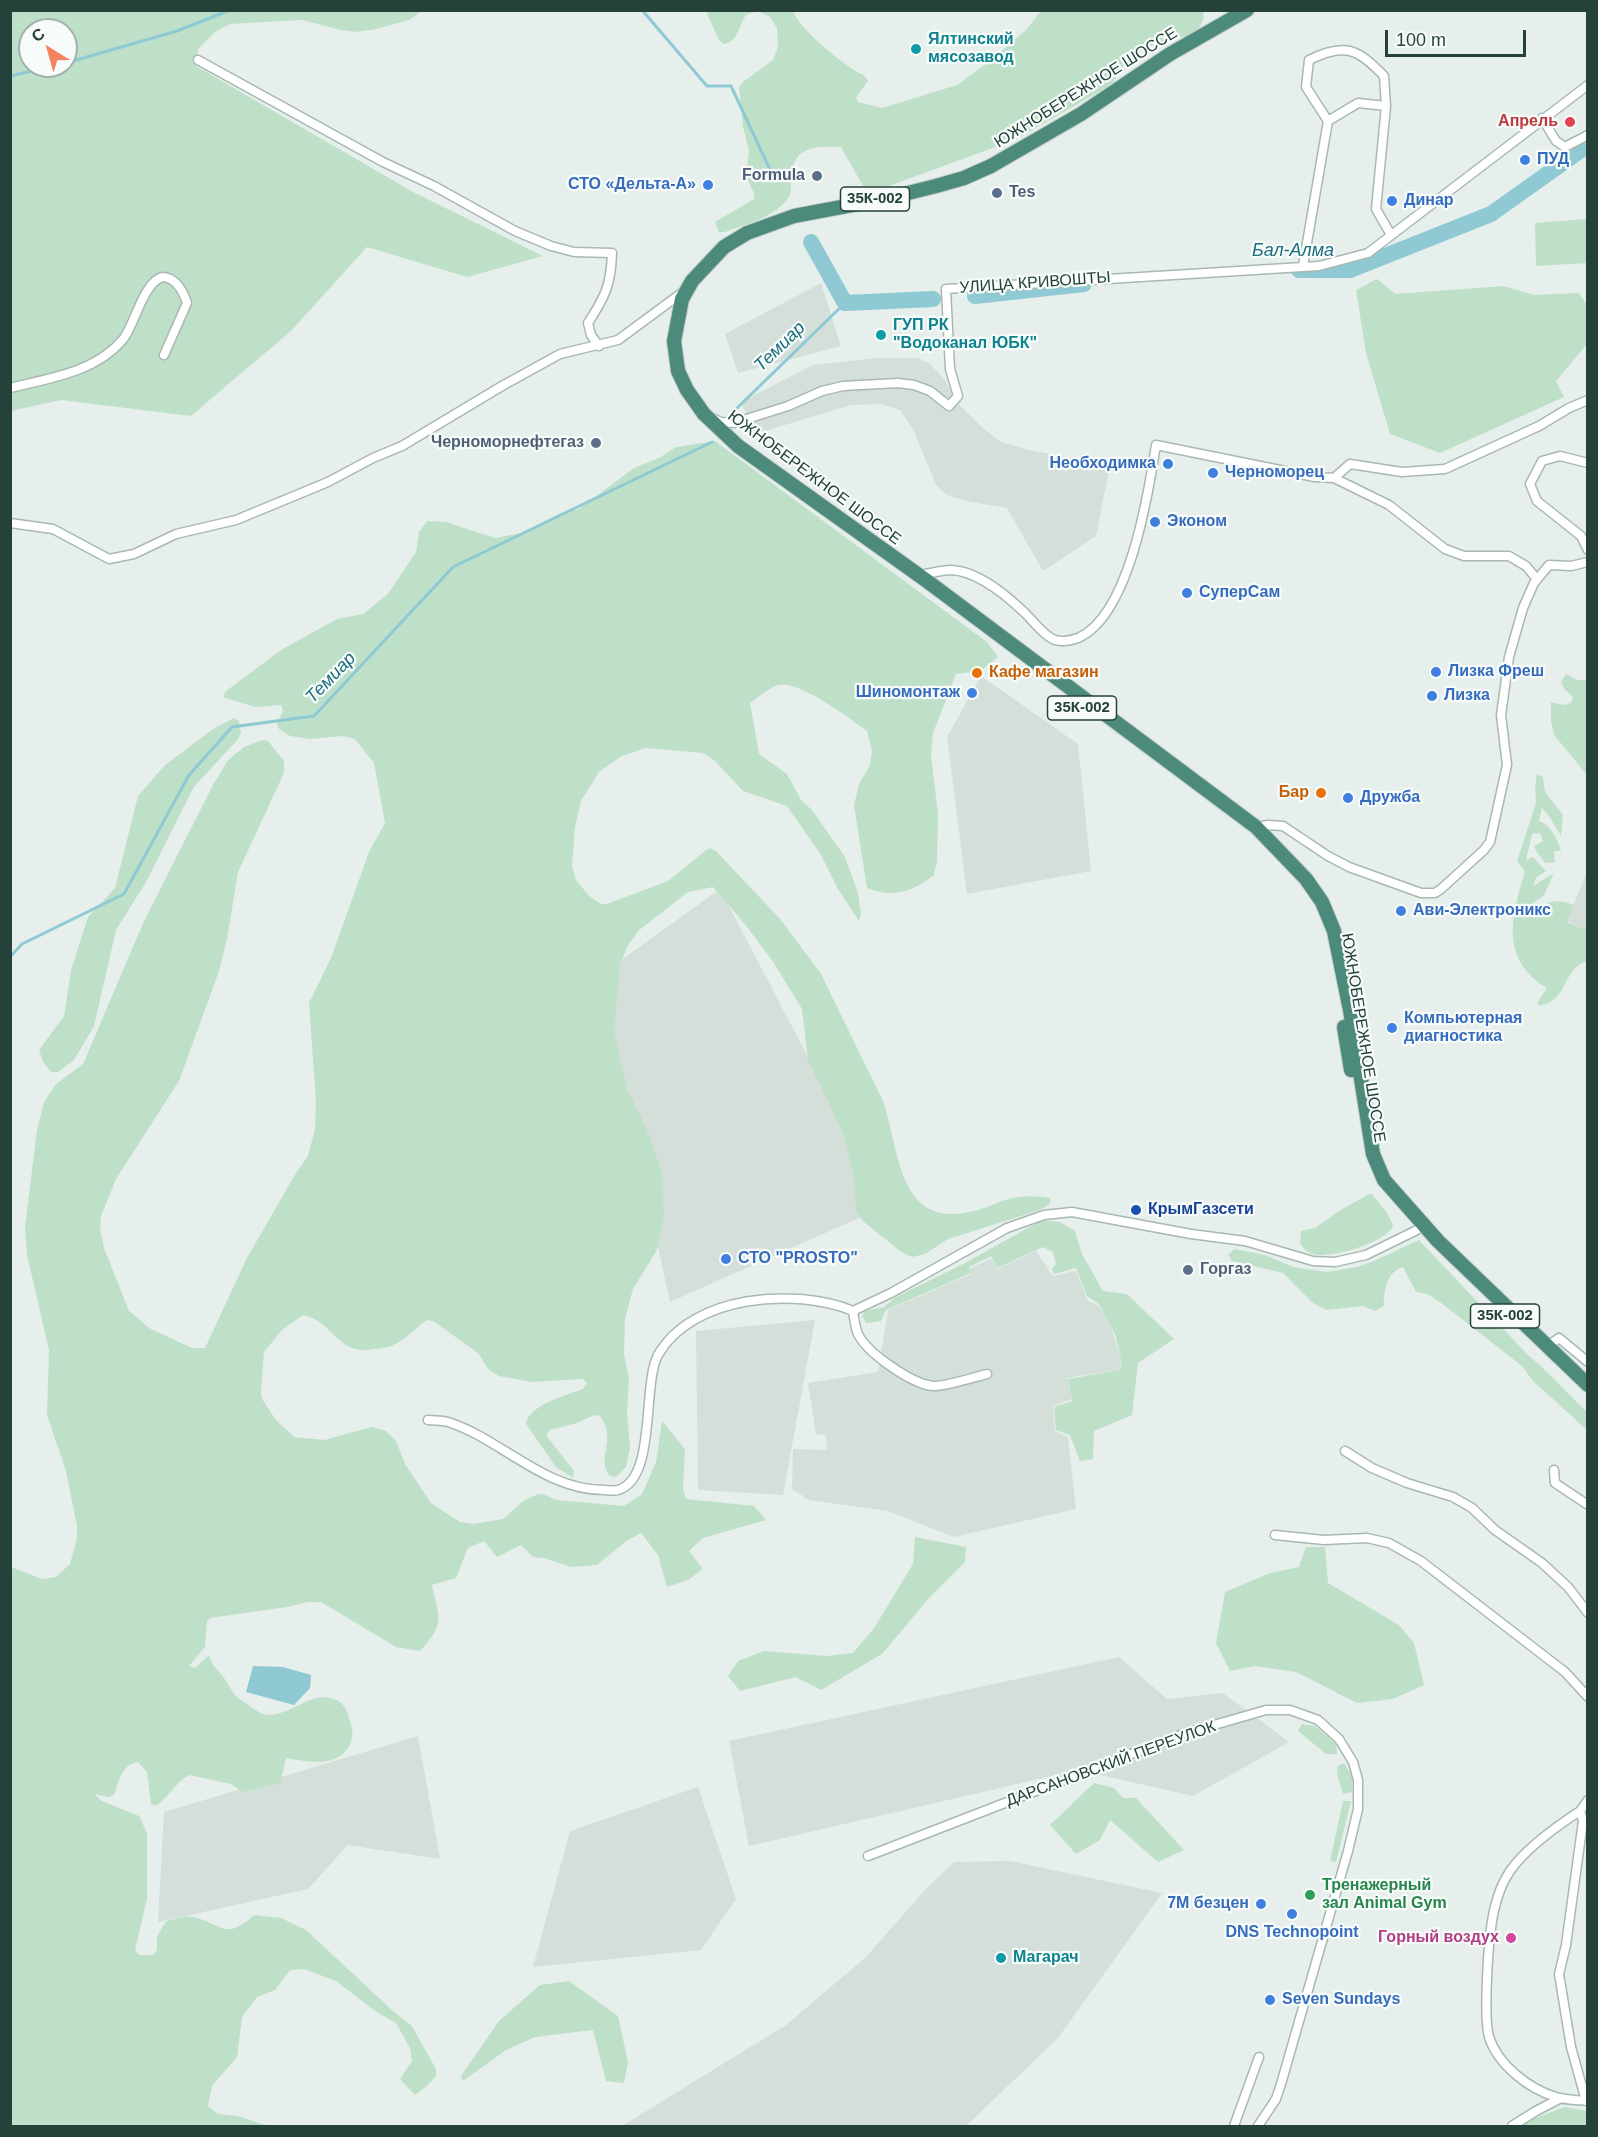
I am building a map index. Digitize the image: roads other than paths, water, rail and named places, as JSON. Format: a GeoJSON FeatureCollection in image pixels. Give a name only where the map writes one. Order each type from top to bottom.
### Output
{"type":"FeatureCollection","features":[{"type":"Feature","properties":{"kind":"highway","name":"ЮЖНОБЕРЕЖНОЕ ШОССЕ"},"geometry":{"type":"LineString","coordinates":[[1244,12],[1224,15],[1194,40],[1164,55],[1078,114],[1009,154],[965,176],[895,195],[792,215],[746,231],[723,246],[693,276],[683,292],[671,332],[674,373],[686,398],[738,446],[1254,830],[1306,879],[1322,902],[1334,931],[1350,1010],[1372,1154],[1384,1180],[1438,1241],[1587,1385]]}},
{"type":"Feature","properties":{"kind":"highway","name":"ЮЖНОБЕРЕЖНОЕ ШОССЕ"},"geometry":{"type":"LineString","coordinates":[[704,417],[678,371],[674,341],[686,291],[692,281],[724,247],[747,233],[794,216],[884,199],[964,178],[1001,161],[1081,114],[1150,67],[1244,12]]}},
{"type":"Feature","properties":{"kind":"highway","name":"ЮЖНОБЕРЕЖНОЕ ШОССЕ"},"geometry":{"type":"LineString","coordinates":[[1254,830],[1304,884],[1328,927],[1341,995],[1346,1048],[1355,1085],[1366,1157],[1377,1184],[1419,1233],[1587,1396]]}},
{"type":"Feature","properties":{"kind":"street"},"geometry":{"type":"LineString","coordinates":[[1303,266],[1328,121],[1306,87],[1309,60],[1327,51],[1350,51],[1366,57],[1384,76],[1386,106],[1376,209],[1391,236]]}},
{"type":"Feature","properties":{"kind":"street"},"geometry":{"type":"LineString","coordinates":[[198,60],[383,162],[434,186],[515,231],[551,246],[574,252],[612,253],[612,268],[607,292],[588,323],[591,335],[599,345]]}},
{"type":"Feature","properties":{"kind":"street","name":"УЛИЦА КРИВОШТЫ"},"geometry":{"type":"LineString","coordinates":[[704,417],[734,423],[788,406],[822,391],[843,386],[898,383],[914,385],[930,392],[949,406],[958,396],[950,369],[946,289],[1319,266],[1368,253],[1587,85]]}},
{"type":"Feature","properties":{"kind":"street"},"geometry":{"type":"LineString","coordinates":[[1328,121],[1358,103],[1386,106]]}},
{"type":"Feature","properties":{"kind":"street"},"geometry":{"type":"LineString","coordinates":[[1542,118],[1556,141],[1565,147],[1587,135]]}},
{"type":"Feature","properties":{"kind":"street"},"geometry":{"type":"LineString","coordinates":[[10,388],[76,371],[100,359],[125,337],[151,284],[163,277],[176,282],[187,303],[164,355]]}},
{"type":"Feature","properties":{"kind":"street"},"geometry":{"type":"LineString","coordinates":[[10,523],[53,529],[109,560],[124,557],[176,534],[236,520],[328,482],[373,458],[402,446],[560,354],[618,340],[683,292]]}},
{"type":"Feature","properties":{"kind":"street"},"geometry":{"type":"LineString","coordinates":[[1334,478],[1350,464],[1402,472],[1445,469],[1539,426],[1587,400]]}},
{"type":"Feature","properties":{"kind":"street"},"geometry":{"type":"LineString","coordinates":[[916,579],[950,570],[971,574],[1011,599],[1052,639],[1070,641],[1086,634],[1100,622],[1115,600],[1127,572],[1150,482],[1156,445],[1316,477],[1334,478],[1389,505],[1445,549],[1464,556],[1509,556],[1526,566],[1536,578]]}},
{"type":"Feature","properties":{"kind":"street"},"geometry":{"type":"LineString","coordinates":[[1587,463],[1560,456],[1542,461],[1530,484],[1537,501],[1581,536],[1587,550]]}},
{"type":"Feature","properties":{"kind":"street"},"geometry":{"type":"LineString","coordinates":[[1254,830],[1268,825],[1283,826],[1349,867],[1421,893],[1435,893],[1441,890],[1490,842],[1507,765],[1501,715],[1509,657],[1523,608],[1536,578],[1549,565],[1571,566],[1587,562]]}},
{"type":"Feature","properties":{"kind":"street"},"geometry":{"type":"LineString","coordinates":[[428,1420],[448,1422],[569,1485],[597,1490],[618,1490],[630,1480],[640,1464],[647,1433],[650,1381],[658,1356],[677,1332],[702,1315],[734,1304],[770,1298],[837,1305],[853,1311],[900,1288],[1007,1228],[1044,1215],[1072,1212],[1191,1234],[1245,1241],[1313,1261],[1335,1262],[1366,1255],[1419,1233]]}},
{"type":"Feature","properties":{"kind":"street"},"geometry":{"type":"LineString","coordinates":[[853,1311],[858,1333],[868,1347],[907,1376],[921,1383],[935,1387],[987,1374]]}},
{"type":"Feature","properties":{"kind":"street"},"geometry":{"type":"LineString","coordinates":[[1548,1346],[1559,1338],[1587,1362]]}},
{"type":"Feature","properties":{"kind":"street"},"geometry":{"type":"LineString","coordinates":[[1345,1451],[1372,1468],[1407,1483],[1454,1497],[1472,1508],[1495,1530],[1542,1563],[1568,1587],[1587,1613]]}},
{"type":"Feature","properties":{"kind":"street"},"geometry":{"type":"LineString","coordinates":[[1554,1470],[1555,1483],[1587,1505]]}},
{"type":"Feature","properties":{"kind":"street"},"geometry":{"type":"LineString","coordinates":[[1275,1536],[1324,1540],[1367,1538],[1389,1543],[1421,1561],[1565,1672],[1587,1697]]}},
{"type":"Feature","properties":{"kind":"street","name":"ДАРСАНОВСКИЙ ПЕРЕУЛОК"},"geometry":{"type":"LineString","coordinates":[[868,1856],[1183,1734],[1266,1710],[1290,1710],[1318,1720],[1338,1739],[1353,1762],[1358,1780],[1358,1809],[1281,2084],[1268,2113],[1258,2127]]}},
{"type":"Feature","properties":{"kind":"street"},"geometry":{"type":"LineString","coordinates":[[1580,1811],[1583,1821],[1566,1944],[1559,1974],[1572,2047],[1587,2101],[1561,2098],[1527,2084],[1503,2062],[1489,2037],[1486,1995],[1492,1918],[1499,1892],[1511,1870],[1552,1831],[1580,1811],[1587,1800]]}},
{"type":"Feature","properties":{"kind":"street"},"geometry":{"type":"LineString","coordinates":[[1234,2127],[1259,2057]]}},
{"type":"Feature","properties":{"kind":"street"},"geometry":{"type":"LineString","coordinates":[[1512,2127],[1536,2110],[1561,2098]]}},
{"type":"Feature","properties":{"kind":"water"},"geometry":{"type":"Polygon","coordinates":[[[253,1666],[283,1667],[311,1675],[310,1688],[294,1705],[246,1692],[253,1666]]]}},
{"type":"Feature","properties":{"kind":"waterway","name":"Бал-Алма"},"geometry":{"type":"LineString","coordinates":[[78,60],[177,31],[230,10]]}},
{"type":"Feature","properties":{"kind":"waterway","name":"Бал-Алма"},"geometry":{"type":"LineString","coordinates":[[642,10],[707,86],[731,86],[773,176]]}},
{"type":"Feature","properties":{"kind":"waterway","name":"Бал-Алма"},"geometry":{"type":"LineString","coordinates":[[10,76],[18,74]]}},
{"type":"Feature","properties":{"kind":"waterway","name":"Бал-Алма"},"geometry":{"type":"LineString","coordinates":[[1299,270],[1350,270],[1491,214],[1581,150]]}},
{"type":"Feature","properties":{"kind":"waterway","name":"Бал-Алма"},"geometry":{"type":"LineString","coordinates":[[811,242],[845,303],[933,299]]}},
{"type":"Feature","properties":{"kind":"waterway","name":"Бал-Алма"},"geometry":{"type":"LineString","coordinates":[[975,296],[1084,284]]}},
{"type":"Feature","properties":{"kind":"waterway","name":"Темиар"},"geometry":{"type":"LineString","coordinates":[[734,411],[845,303]]}},
{"type":"Feature","properties":{"kind":"waterway","name":"Темиар"},"geometry":{"type":"LineString","coordinates":[[10,957],[22,944],[124,894],[189,775],[232,727],[314,716],[453,567],[712,442]]}},
{"type":"Feature","properties":{"kind":"place","name":"Ялтинский мясозавод"},"geometry":{"type":"Point","coordinates":[916,49]}},
{"type":"Feature","properties":{"kind":"place","name":"Апрель"},"geometry":{"type":"Point","coordinates":[1570,122]}},
{"type":"Feature","properties":{"kind":"place","name":"ПУД"},"geometry":{"type":"Point","coordinates":[1525,160]}},
{"type":"Feature","properties":{"kind":"place","name":"Formula"},"geometry":{"type":"Point","coordinates":[817,176]}},
{"type":"Feature","properties":{"kind":"place","name":"СТО «Дельта-А»"},"geometry":{"type":"Point","coordinates":[708,185]}},
{"type":"Feature","properties":{"kind":"place","name":"Tes"},"geometry":{"type":"Point","coordinates":[997,193]}},
{"type":"Feature","properties":{"kind":"place","name":"Динар"},"geometry":{"type":"Point","coordinates":[1392,201]}},
{"type":"Feature","properties":{"kind":"place","name":"ГУП РК \"Водоканал ЮБК\""},"geometry":{"type":"Point","coordinates":[881,335]}},
{"type":"Feature","properties":{"kind":"place","name":"Черноморнефтегаз"},"geometry":{"type":"Point","coordinates":[596,443]}},
{"type":"Feature","properties":{"kind":"place","name":"Необходимка"},"geometry":{"type":"Point","coordinates":[1168,464]}},
{"type":"Feature","properties":{"kind":"place","name":"Черноморец"},"geometry":{"type":"Point","coordinates":[1213,473]}},
{"type":"Feature","properties":{"kind":"place","name":"Эконом"},"geometry":{"type":"Point","coordinates":[1155,522]}},
{"type":"Feature","properties":{"kind":"place","name":"СуперСам"},"geometry":{"type":"Point","coordinates":[1187,593]}},
{"type":"Feature","properties":{"kind":"place","name":"Лизка Фреш"},"geometry":{"type":"Point","coordinates":[1436,672]}},
{"type":"Feature","properties":{"kind":"place","name":"Кафе магазин"},"geometry":{"type":"Point","coordinates":[977,673]}},
{"type":"Feature","properties":{"kind":"place","name":"Шиномонтаж"},"geometry":{"type":"Point","coordinates":[972,693]}},
{"type":"Feature","properties":{"kind":"place","name":"Лизка"},"geometry":{"type":"Point","coordinates":[1432,696]}},
{"type":"Feature","properties":{"kind":"place","name":"Бар"},"geometry":{"type":"Point","coordinates":[1321,793]}},
{"type":"Feature","properties":{"kind":"place","name":"Дружба"},"geometry":{"type":"Point","coordinates":[1348,798]}},
{"type":"Feature","properties":{"kind":"place","name":"Ави-Электроникс"},"geometry":{"type":"Point","coordinates":[1401,911]}},
{"type":"Feature","properties":{"kind":"place","name":"Компьютерная диагностика"},"geometry":{"type":"Point","coordinates":[1392,1028]}},
{"type":"Feature","properties":{"kind":"place","name":"КрымГазсети"},"geometry":{"type":"Point","coordinates":[1136,1210]}},
{"type":"Feature","properties":{"kind":"place","name":"СТО \"PROSTO\""},"geometry":{"type":"Point","coordinates":[726,1259]}},
{"type":"Feature","properties":{"kind":"place","name":"Горгаз"},"geometry":{"type":"Point","coordinates":[1188,1270]}},
{"type":"Feature","properties":{"kind":"place","name":"Тренажерный зал Animal Gym"},"geometry":{"type":"Point","coordinates":[1310,1895]}},
{"type":"Feature","properties":{"kind":"place","name":"7М безцен"},"geometry":{"type":"Point","coordinates":[1261,1904]}},
{"type":"Feature","properties":{"kind":"place","name":"DNS Technopoint"},"geometry":{"type":"Point","coordinates":[1292,1914]}},
{"type":"Feature","properties":{"kind":"place","name":"Горный воздух"},"geometry":{"type":"Point","coordinates":[1511,1938]}},
{"type":"Feature","properties":{"kind":"place","name":"Магарач"},"geometry":{"type":"Point","coordinates":[1001,1958]}},
{"type":"Feature","properties":{"kind":"place","name":"Seven Sundays"},"geometry":{"type":"Point","coordinates":[1270,2000]}}]}
